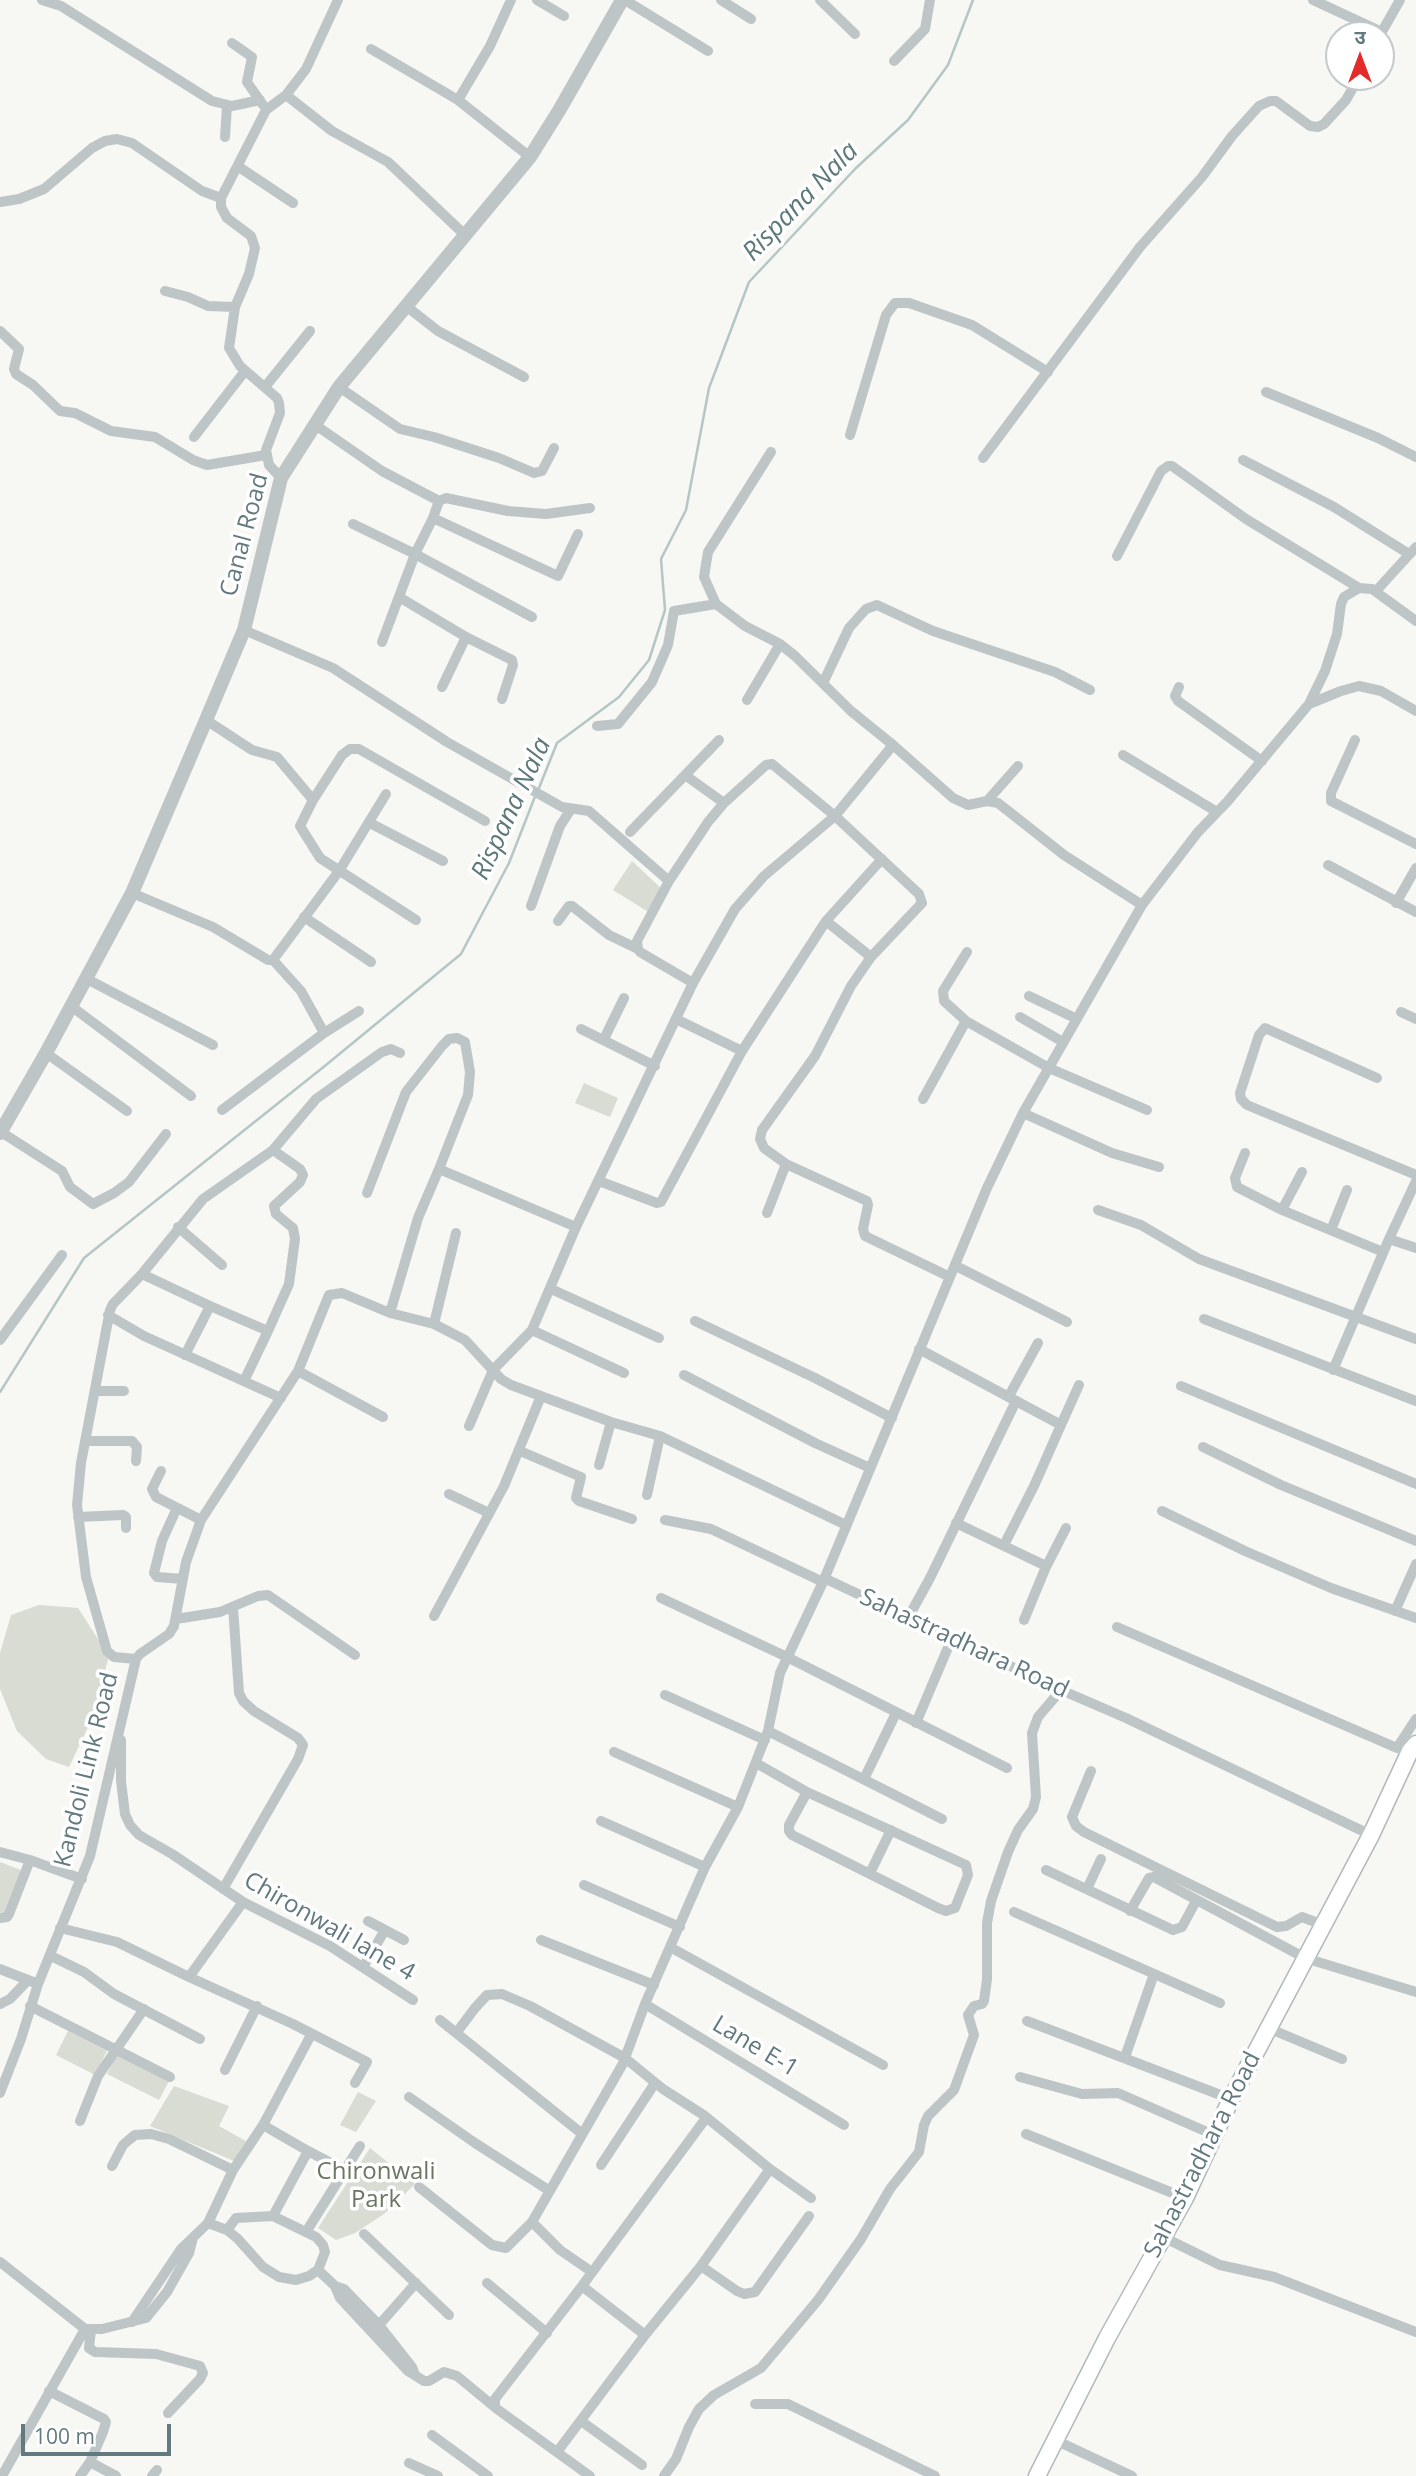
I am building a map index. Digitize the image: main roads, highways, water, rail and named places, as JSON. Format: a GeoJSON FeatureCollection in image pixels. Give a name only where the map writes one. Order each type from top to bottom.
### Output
{"type":"FeatureCollection","features":[{"type":"Feature","properties":{"kind":"main road","name":"Sahastradhara Road"},"geometry":{"type":"LineString","coordinates":[[1037,2476],[1107,2338],[1185,2198],[1231,2099],[1371,1835],[1408,1748]]}},
{"type":"Feature","properties":{"kind":"waterway","name":"Rispana Nala"},"geometry":{"type":"LineString","coordinates":[[539,788],[557,743],[619,697],[649,660],[665,610],[661,559],[686,510],[709,388],[749,282],[856,168],[908,120],[948,65],[973,0]]}},
{"type":"Feature","properties":{"kind":"waterway","name":"Rispana Nala"},"geometry":{"type":"LineString","coordinates":[[0,1392],[84,1258],[461,954],[509,863],[536,794]]}},
{"type":"Feature","properties":{"kind":"park label","name":"Chironwali Park"},"geometry":{"type":"Point","coordinates":[376,2186]}}]}
